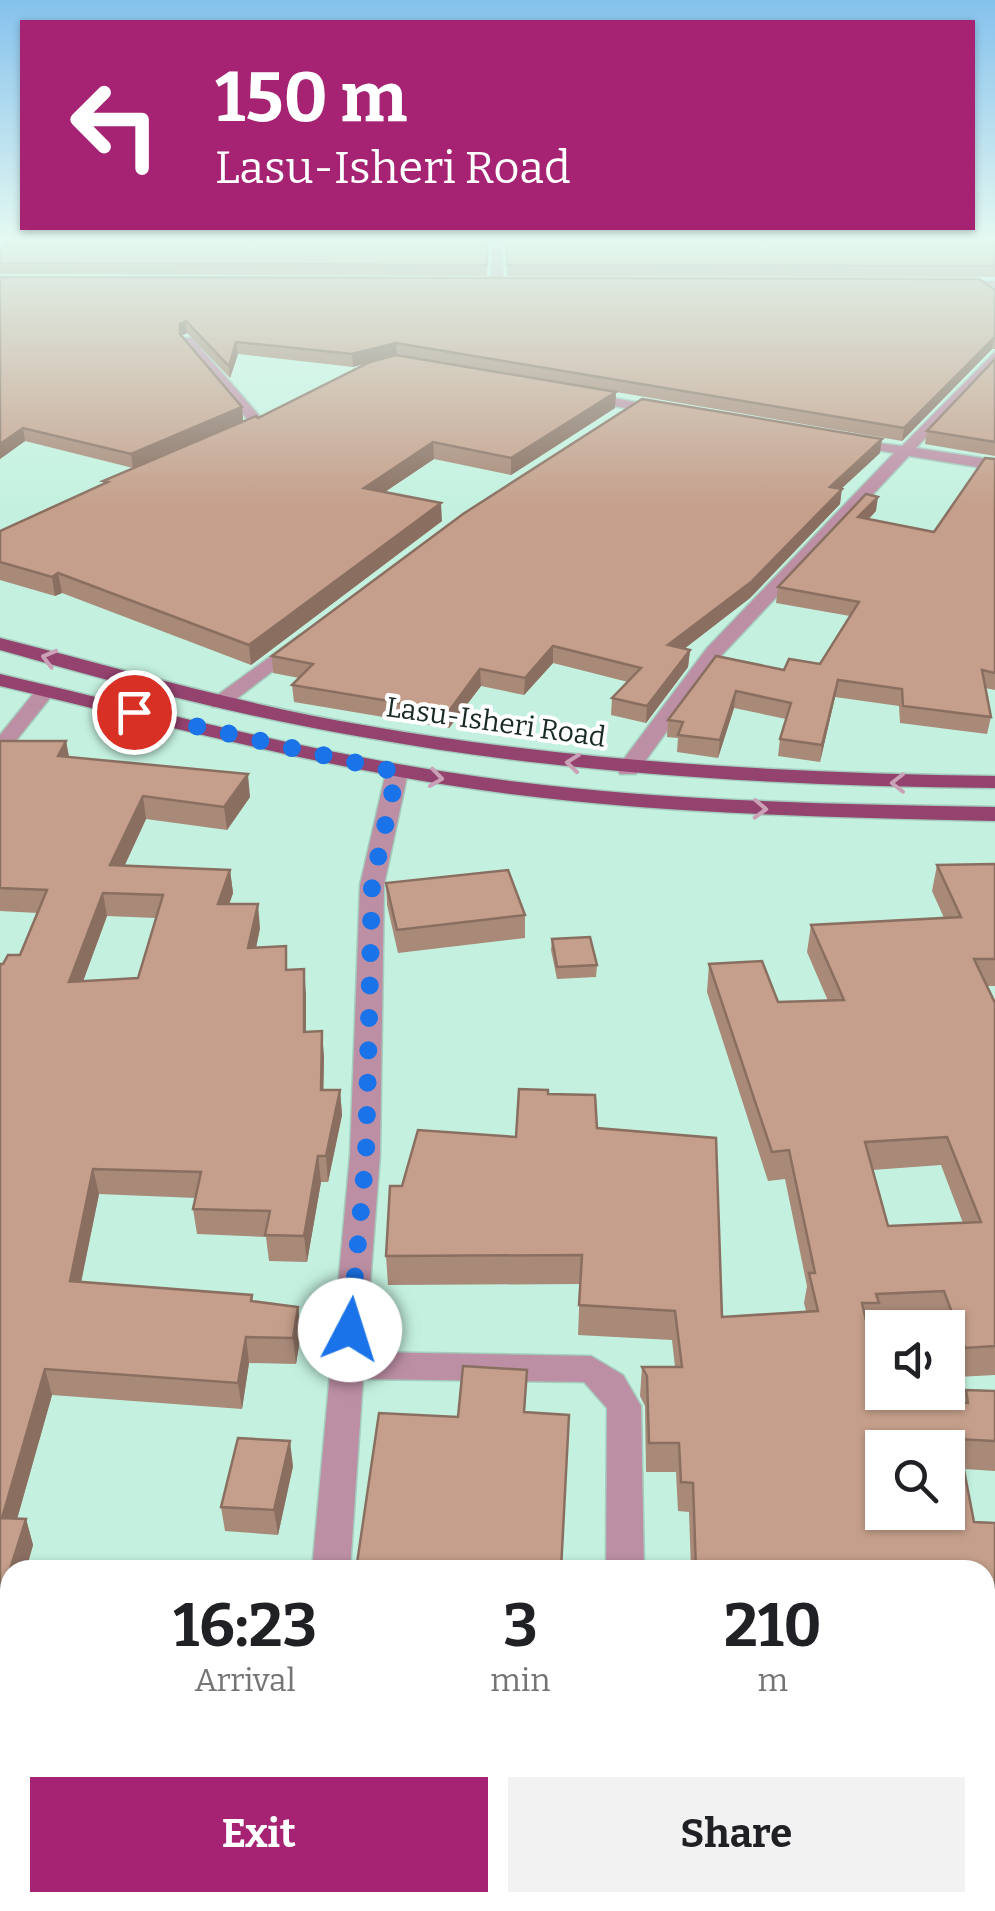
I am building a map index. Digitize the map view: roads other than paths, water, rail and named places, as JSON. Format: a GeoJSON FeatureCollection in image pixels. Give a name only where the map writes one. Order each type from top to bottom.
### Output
{"type":"FeatureCollection","features":[{"type":"Feature","properties":{"kind":"main road","name":"Lasu-Isheri Road"},"geometry":{"type":"LineString","coordinates":[[0,644],[218,703],[361,734],[481,753],[746,778],[995,782]]}},
{"type":"Feature","properties":{"kind":"main road"},"geometry":{"type":"LineString","coordinates":[[0,680],[397,772],[620,800],[728,808],[995,814]]}},
{"type":"Feature","properties":{"kind":"street"},"geometry":{"type":"LineString","coordinates":[[188,341],[258,423]]}},
{"type":"Feature","properties":{"kind":"street"},"geometry":{"type":"LineString","coordinates":[[628,769],[714,652],[995,356]]}},
{"type":"Feature","properties":{"kind":"street"},"geometry":{"type":"LineString","coordinates":[[562,392],[674,413]]}},
{"type":"Feature","properties":{"kind":"street"},"geometry":{"type":"LineString","coordinates":[[619,417],[635,406]]}},
{"type":"Feature","properties":{"kind":"street"},"geometry":{"type":"LineString","coordinates":[[241,431],[276,415]]}},
{"type":"Feature","properties":{"kind":"street"},"geometry":{"type":"LineString","coordinates":[[830,438],[995,466]]}},
{"type":"Feature","properties":{"kind":"street"},"geometry":{"type":"LineString","coordinates":[[218,703],[313,631]]}},
{"type":"Feature","properties":{"kind":"street"},"geometry":{"type":"LineString","coordinates":[[0,748],[44,692]]}},
{"type":"Feature","properties":{"kind":"street"},"geometry":{"type":"LineString","coordinates":[[331,1560],[366,1155],[372,885],[397,772]]}},
{"type":"Feature","properties":{"kind":"street"},"geometry":{"type":"LineString","coordinates":[[346,1365],[591,1369],[610,1385],[624,1406],[625,1560]]}}]}
